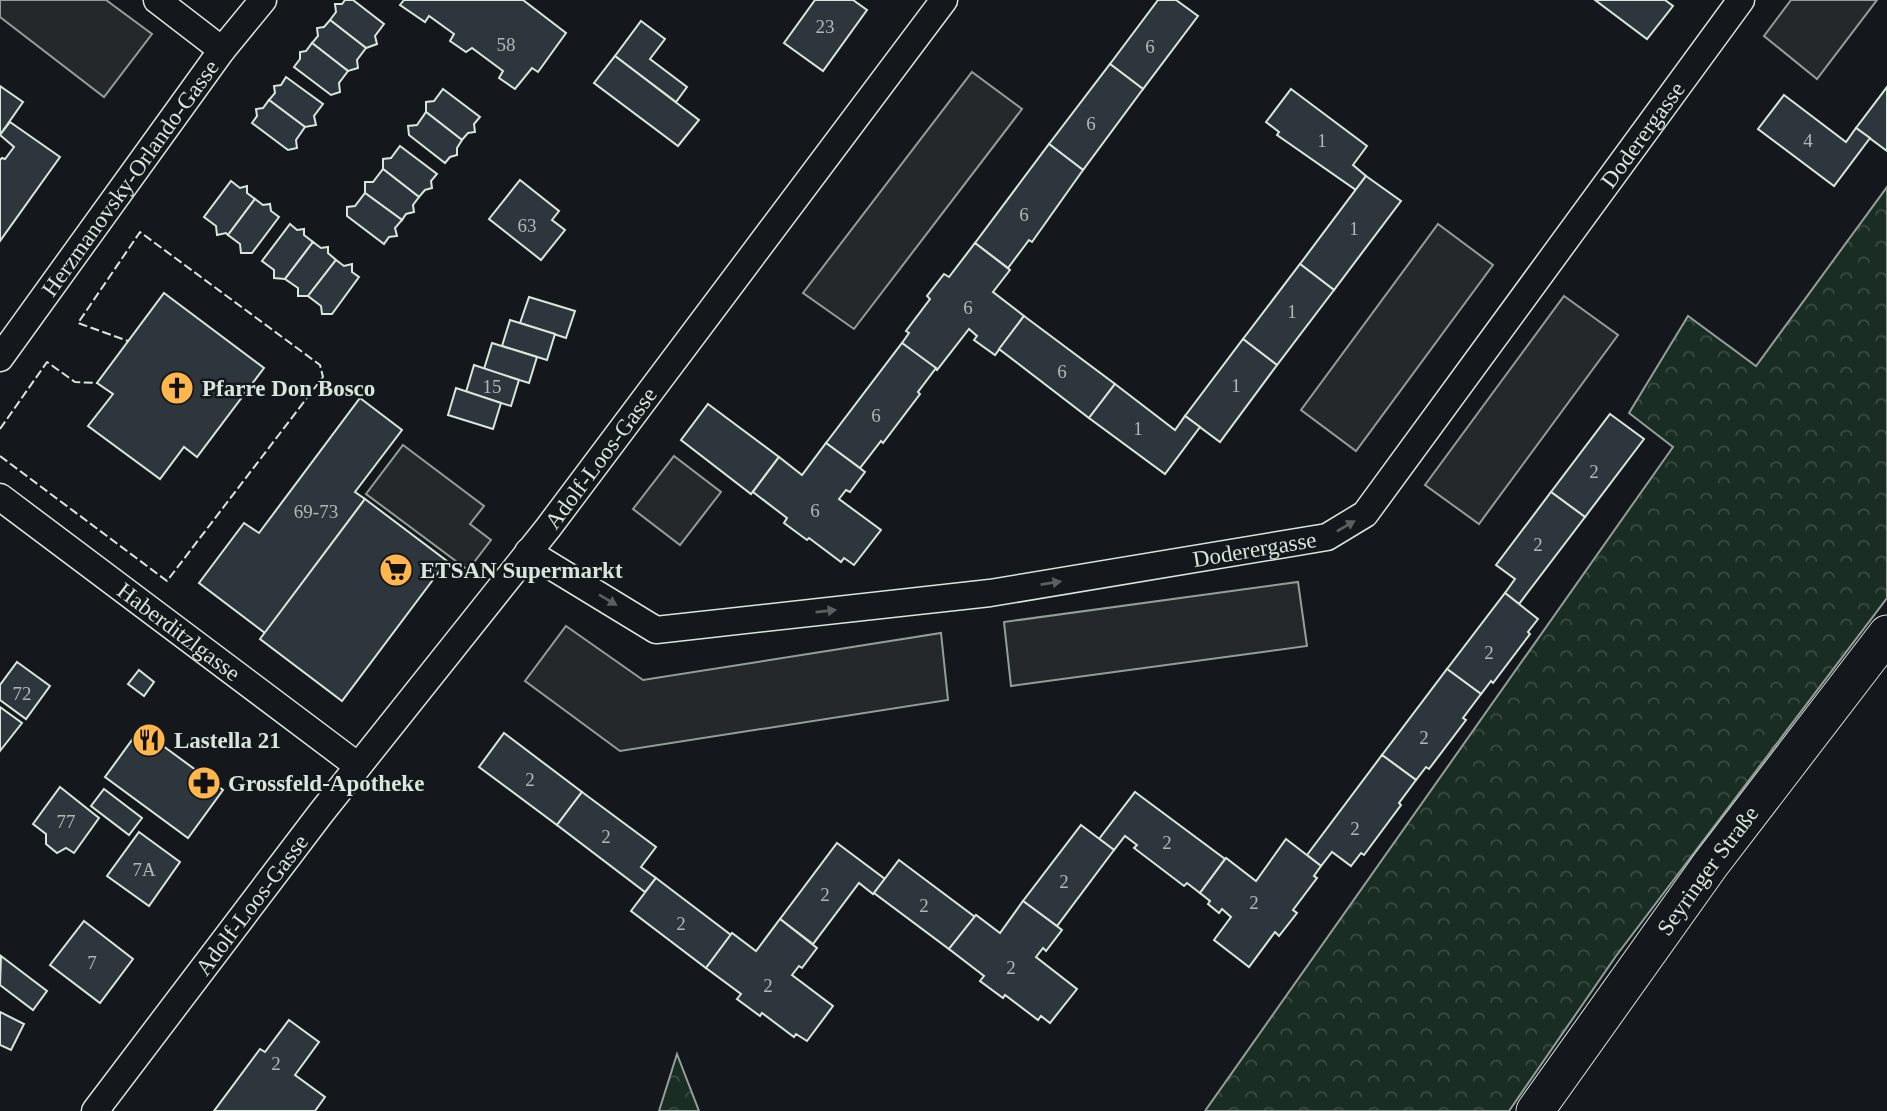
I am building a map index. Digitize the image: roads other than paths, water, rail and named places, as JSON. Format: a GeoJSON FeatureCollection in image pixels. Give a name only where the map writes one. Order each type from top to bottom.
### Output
{"type":"FeatureCollection","features":[{"type":"Feature","properties":{"kind":"main road","name":"Seyringer Straße"},"geometry":{"type":"LineString","coordinates":[[1535,1111],[1710,865],[1887,634]]}},
{"type":"Feature","properties":{"kind":"street"},"geometry":{"type":"LineString","coordinates":[[157,0],[222,50]]}},
{"type":"Feature","properties":{"kind":"street","name":"Herzmanovsky-Orlando-Gasse"},"geometry":{"type":"LineString","coordinates":[[0,358],[222,50],[263,0]]}},
{"type":"Feature","properties":{"kind":"street","name":"Adolf-Loos-Gasse"},"geometry":{"type":"LineString","coordinates":[[95,1111],[358,766],[528,552],[944,0]]}},
{"type":"Feature","properties":{"kind":"street","name":"Doderergasse"},"geometry":{"type":"LineString","coordinates":[[528,552],[656,630],[990,593],[1327,537],[1365,514],[1741,0]]}},
{"type":"Feature","properties":{"kind":"street","name":"Haberditzlgasse"},"geometry":{"type":"LineString","coordinates":[[0,497],[358,766]]}},
{"type":"Feature","properties":{"kind":"place","name":"Pfarre Don Bosco"},"geometry":{"type":"Point","coordinates":[177,388]}},
{"type":"Feature","properties":{"kind":"place","name":"ETSAN Supermarkt"},"geometry":{"type":"Point","coordinates":[396,570]}},
{"type":"Feature","properties":{"kind":"place","name":"Lastella 21"},"geometry":{"type":"Point","coordinates":[149,740]}},
{"type":"Feature","properties":{"kind":"place","name":"Grossfeld-Apotheke"},"geometry":{"type":"Point","coordinates":[204,783]}}]}
